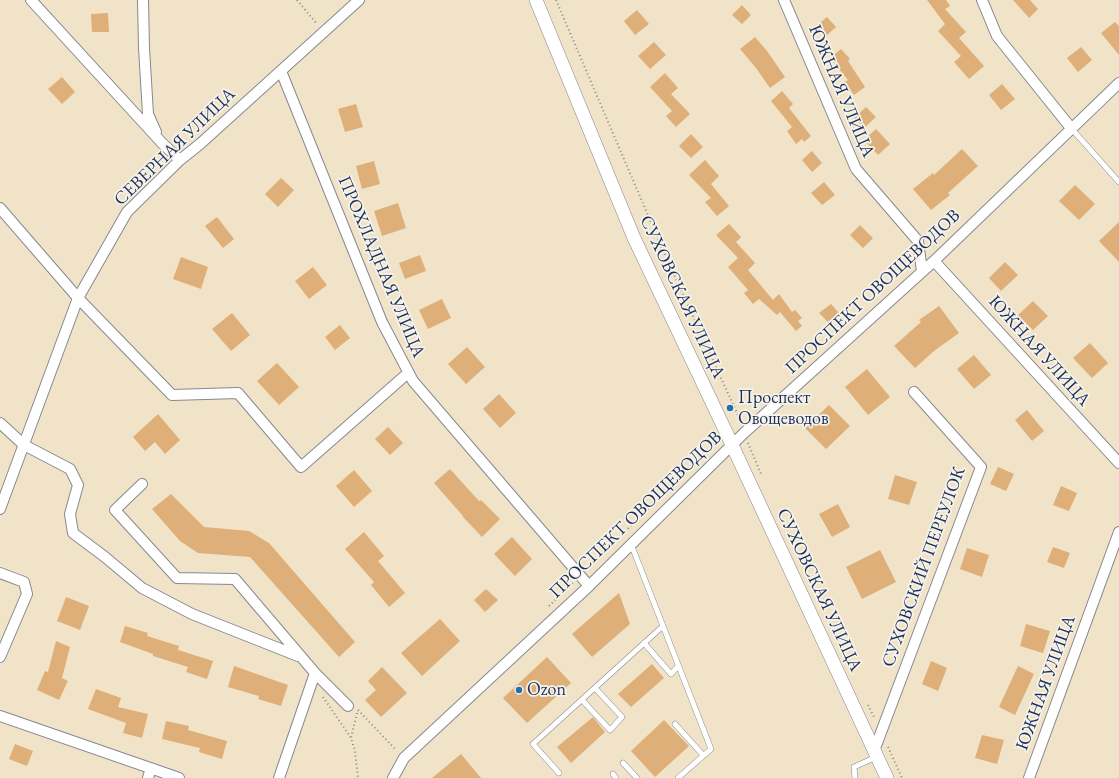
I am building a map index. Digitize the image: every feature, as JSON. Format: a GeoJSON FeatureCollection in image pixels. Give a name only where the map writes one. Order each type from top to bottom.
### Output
{"type":"FeatureCollection","features":[{"type":"Feature","properties":{"kind":"street"},"geometry":{"type":"LineString","coordinates":[[30,0],[180,160]]}},
{"type":"Feature","properties":{"kind":"street"},"geometry":{"type":"LineString","coordinates":[[143,0],[148,114],[162,142]]}},
{"type":"Feature","properties":{"kind":"street","name":"СЕВЕРНАЯ УЛИЦА"},"geometry":{"type":"LineString","coordinates":[[0,508],[78,298],[127,212],[180,160],[359,0]]}},
{"type":"Feature","properties":{"kind":"street","name":"СУХОВСКАЯ УЛИЦА"},"geometry":{"type":"LineString","coordinates":[[536,0],[634,238],[887,778]]}},
{"type":"Feature","properties":{"kind":"street","name":"ЮЖНАЯ УЛИЦА"},"geometry":{"type":"LineString","coordinates":[[784,0],[856,169],[918,241],[922,270]]}},
{"type":"Feature","properties":{"kind":"street"},"geometry":{"type":"LineString","coordinates":[[982,0],[997,36],[1071,128]]}},
{"type":"Feature","properties":{"kind":"street","name":"ПРОХЛАДНАЯ УЛИЦА"},"geometry":{"type":"LineString","coordinates":[[281,71],[382,322],[412,381],[589,586]]}},
{"type":"Feature","properties":{"kind":"street","name":"ПРОСПЕКТ ОВОЩЕВОДОВ"},"geometry":{"type":"LineString","coordinates":[[393,778],[404,758],[589,586],[732,445],[922,270],[934,261],[1119,83]]}},
{"type":"Feature","properties":{"kind":"street"},"geometry":{"type":"LineString","coordinates":[[0,208],[78,298],[172,395],[238,394],[301,467],[408,373]]}},
{"type":"Feature","properties":{"kind":"street","name":"ЮЖНАЯ УЛИЦА"},"geometry":{"type":"LineString","coordinates":[[934,261],[1119,463]]}},
{"type":"Feature","properties":{"kind":"street","name":"СУХОВСКИЙ ПЕРЕУЛОК"},"geometry":{"type":"LineString","coordinates":[[875,754],[981,467],[914,392]]}},
{"type":"Feature","properties":{"kind":"street"},"geometry":{"type":"LineString","coordinates":[[0,423],[24,445],[70,469],[78,485],[70,514],[73,533],[142,588],[192,614],[300,657]]}},
{"type":"Feature","properties":{"kind":"street"},"geometry":{"type":"LineString","coordinates":[[142,484],[115,510],[177,578],[235,579],[315,674],[348,706]]}},
{"type":"Feature","properties":{"kind":"street","name":"ЮЖНАЯ УЛИЦА"},"geometry":{"type":"LineString","coordinates":[[1029,778],[1119,532]]}},
{"type":"Feature","properties":{"kind":"street"},"geometry":{"type":"LineString","coordinates":[[0,573],[24,582],[27,594],[0,657]]}},
{"type":"Feature","properties":{"kind":"street"},"geometry":{"type":"LineString","coordinates":[[279,778],[315,674]]}},
{"type":"Feature","properties":{"kind":"street"},"geometry":{"type":"LineString","coordinates":[[0,716],[179,778]]}},
{"type":"Feature","properties":{"kind":"street"},"geometry":{"type":"LineString","coordinates":[[148,778],[151,768]]}},
{"type":"Feature","properties":{"kind":"lane"},"geometry":{"type":"LineString","coordinates":[[1071,128],[1119,182]]}},
{"type":"Feature","properties":{"kind":"lane"},"geometry":{"type":"LineString","coordinates":[[631,544],[711,749],[678,778]]}},
{"type":"Feature","properties":{"kind":"lane"},"geometry":{"type":"LineString","coordinates":[[559,773],[533,744],[663,626]]}},
{"type":"Feature","properties":{"kind":"lane"},"geometry":{"type":"LineString","coordinates":[[644,643],[671,674],[678,666]]}},
{"type":"Feature","properties":{"kind":"lane"},"geometry":{"type":"LineString","coordinates":[[582,700],[610,730],[622,717],[595,688]]}},
{"type":"Feature","properties":{"kind":"lane"},"geometry":{"type":"LineString","coordinates":[[675,724],[703,755]]}},
{"type":"Feature","properties":{"kind":"lane"},"geometry":{"type":"LineString","coordinates":[[855,778],[854,767],[875,754]]}},
{"type":"Feature","properties":{"kind":"lane"},"geometry":{"type":"LineString","coordinates":[[623,763],[637,778]]}},
{"type":"Feature","properties":{"kind":"path"},"geometry":{"type":"LineString","coordinates":[[297,0],[324,32]]}},
{"type":"Feature","properties":{"kind":"path"},"geometry":{"type":"LineString","coordinates":[[547,608],[740,420],[662,248],[556,0]]}},
{"type":"Feature","properties":{"kind":"path"},"geometry":{"type":"LineString","coordinates":[[322,696],[351,738],[355,752],[358,778]]}},
{"type":"Feature","properties":{"kind":"path"},"geometry":{"type":"LineString","coordinates":[[351,738],[358,709],[371,721],[396,750],[393,757]]}},
{"type":"Feature","properties":{"kind":"building"},"geometry":{"type":"Polygon","coordinates":[[[927,0],[946,0],[950,6],[945,9],[966,32],[959,38],[984,66],[969,79],[954,62],[961,56],[938,31],[945,24],[927,0]]]}},
{"type":"Feature","properties":{"kind":"building"},"geometry":{"type":"Polygon","coordinates":[[[1013,0],[1030,0],[1038,9],[1029,18],[1013,0]]]}},
{"type":"Feature","properties":{"kind":"building"},"geometry":{"type":"Polygon","coordinates":[[[742,5],[751,15],[742,24],[732,15],[742,5]]]}},
{"type":"Feature","properties":{"kind":"building"},"geometry":{"type":"Polygon","coordinates":[[[637,10],[649,24],[635,35],[624,21],[637,10]]]}},
{"type":"Feature","properties":{"kind":"building"},"geometry":{"type":"Polygon","coordinates":[[[108,13],[109,32],[92,32],[91,14],[108,13]]]}},
{"type":"Feature","properties":{"kind":"building"},"geometry":{"type":"Polygon","coordinates":[[[827,17],[836,27],[825,37],[816,26],[827,17]]]}},
{"type":"Feature","properties":{"kind":"building"},"geometry":{"type":"Polygon","coordinates":[[[1115,22],[1119,26],[1119,55],[1101,33],[1115,22]]]}},
{"type":"Feature","properties":{"kind":"building"},"geometry":{"type":"Polygon","coordinates":[[[755,37],[785,77],[770,88],[740,49],[755,37]]]}},
{"type":"Feature","properties":{"kind":"building"},"geometry":{"type":"Polygon","coordinates":[[[654,42],[666,55],[650,69],[638,56],[654,42]]]}},
{"type":"Feature","properties":{"kind":"building"},"geometry":{"type":"Polygon","coordinates":[[[1081,47],[1092,60],[1078,72],[1067,58],[1081,47]]]}},
{"type":"Feature","properties":{"kind":"building"},"geometry":{"type":"Polygon","coordinates":[[[841,49],[850,59],[848,61],[865,87],[854,95],[845,82],[848,80],[830,58],[841,49]]]}},
{"type":"Feature","properties":{"kind":"building"},"geometry":{"type":"Polygon","coordinates":[[[665,73],[678,88],[671,94],[690,114],[676,127],[666,116],[672,111],[650,87],[665,73]]]}},
{"type":"Feature","properties":{"kind":"building"},"geometry":{"type":"Polygon","coordinates":[[[62,77],[75,92],[62,104],[48,89],[62,77]]]}},
{"type":"Feature","properties":{"kind":"building"},"geometry":{"type":"Polygon","coordinates":[[[1002,84],[1015,99],[1001,110],[989,95],[1002,84]]]}},
{"type":"Feature","properties":{"kind":"building"},"geometry":{"type":"Polygon","coordinates":[[[782,91],[793,104],[789,108],[811,136],[804,142],[802,139],[796,144],[787,131],[792,127],[771,101],[782,91]]]}},
{"type":"Feature","properties":{"kind":"building"},"geometry":{"type":"Polygon","coordinates":[[[356,104],[363,127],[345,132],[338,109],[356,104]]]}},
{"type":"Feature","properties":{"kind":"building"},"geometry":{"type":"Polygon","coordinates":[[[866,107],[876,117],[864,128],[854,118],[866,107]]]}},
{"type":"Feature","properties":{"kind":"building"},"geometry":{"type":"Polygon","coordinates":[[[876,129],[890,144],[878,155],[864,140],[876,129]]]}},
{"type":"Feature","properties":{"kind":"building"},"geometry":{"type":"Polygon","coordinates":[[[691,134],[703,147],[691,158],[679,146],[691,134]]]}},
{"type":"Feature","properties":{"kind":"building"},"geometry":{"type":"Polygon","coordinates":[[[962,149],[978,166],[948,193],[950,195],[931,210],[913,189],[933,173],[934,175],[962,149]]]}},
{"type":"Feature","properties":{"kind":"building"},"geometry":{"type":"Polygon","coordinates":[[[812,151],[822,163],[812,172],[802,160],[812,151]]]}},
{"type":"Feature","properties":{"kind":"building"},"geometry":{"type":"Polygon","coordinates":[[[705,160],[719,176],[711,184],[729,206],[717,216],[705,202],[711,198],[689,175],[705,160]]]}},
{"type":"Feature","properties":{"kind":"building"},"geometry":{"type":"Polygon","coordinates":[[[374,161],[380,184],[362,189],[356,166],[374,161]]]}},
{"type":"Feature","properties":{"kind":"building"},"geometry":{"type":"Polygon","coordinates":[[[281,178],[294,190],[278,207],[265,194],[281,178]]]}},
{"type":"Feature","properties":{"kind":"building"},"geometry":{"type":"Polygon","coordinates":[[[824,182],[835,195],[822,205],[811,193],[824,182]]]}},
{"type":"Feature","properties":{"kind":"building"},"geometry":{"type":"Polygon","coordinates":[[[1075,185],[1095,204],[1079,220],[1059,201],[1075,185]]]}},
{"type":"Feature","properties":{"kind":"building"},"geometry":{"type":"Polygon","coordinates":[[[398,203],[406,228],[382,236],[374,211],[398,203]]]}},
{"type":"Feature","properties":{"kind":"building"},"geometry":{"type":"Polygon","coordinates":[[[217,217],[234,239],[223,248],[205,226],[217,217]]]}},
{"type":"Feature","properties":{"kind":"building"},"geometry":{"type":"Polygon","coordinates":[[[1119,222],[1119,262],[1099,241],[1119,222]]]}},
{"type":"Feature","properties":{"kind":"building"},"geometry":{"type":"Polygon","coordinates":[[[729,224],[741,237],[736,242],[755,263],[748,270],[773,300],[779,294],[792,312],[795,310],[802,318],[798,321],[802,326],[796,331],[780,312],[777,315],[759,299],[753,304],[744,293],[748,290],[728,267],[738,258],[716,235],[729,224]]]}},
{"type":"Feature","properties":{"kind":"building"},"geometry":{"type":"Polygon","coordinates":[[[860,225],[873,238],[863,248],[850,235],[860,225]]]}},
{"type":"Feature","properties":{"kind":"building"},"geometry":{"type":"Polygon","coordinates":[[[420,255],[426,271],[405,279],[399,263],[420,255]]]}},
{"type":"Feature","properties":{"kind":"building"},"geometry":{"type":"Polygon","coordinates":[[[181,257],[208,267],[201,289],[173,279],[181,257]]]}},
{"type":"Feature","properties":{"kind":"building"},"geometry":{"type":"Polygon","coordinates":[[[1005,262],[1018,275],[1001,291],[989,278],[1005,262]]]}},
{"type":"Feature","properties":{"kind":"building"},"geometry":{"type":"Polygon","coordinates":[[[313,267],[327,285],[309,299],[295,281],[313,267]]]}},
{"type":"Feature","properties":{"kind":"building"},"geometry":{"type":"Polygon","coordinates":[[[442,299],[451,318],[428,329],[419,310],[442,299]]]}},
{"type":"Feature","properties":{"kind":"building"},"geometry":{"type":"Polygon","coordinates":[[[1033,301],[1048,316],[1033,330],[1018,315],[1033,301]]]}},
{"type":"Feature","properties":{"kind":"building"},"geometry":{"type":"Polygon","coordinates":[[[831,304],[839,313],[828,322],[819,313],[831,304]]]}},
{"type":"Feature","properties":{"kind":"building"},"geometry":{"type":"Polygon","coordinates":[[[939,306],[959,333],[934,351],[915,368],[894,346],[921,322],[919,320],[939,306]]]}},
{"type":"Feature","properties":{"kind":"building"},"geometry":{"type":"Polygon","coordinates":[[[232,313],[250,335],[231,351],[212,329],[232,313]]]}},
{"type":"Feature","properties":{"kind":"building"},"geometry":{"type":"Polygon","coordinates":[[[340,325],[350,338],[335,350],[325,337],[340,325]]]}},
{"type":"Feature","properties":{"kind":"building"},"geometry":{"type":"Polygon","coordinates":[[[1090,343],[1108,363],[1092,378],[1073,358],[1090,343]]]}},
{"type":"Feature","properties":{"kind":"building"},"geometry":{"type":"Polygon","coordinates":[[[467,347],[485,367],[466,384],[448,364],[467,347]]]}},
{"type":"Feature","properties":{"kind":"building"},"geometry":{"type":"Polygon","coordinates":[[[974,355],[991,375],[974,389],[957,369],[974,355]]]}},
{"type":"Feature","properties":{"kind":"building"},"geometry":{"type":"Polygon","coordinates":[[[277,363],[299,387],[279,405],[257,381],[277,363]]]}},
{"type":"Feature","properties":{"kind":"building"},"geometry":{"type":"Polygon","coordinates":[[[867,369],[890,397],[868,415],[845,387],[867,369]]]}},
{"type":"Feature","properties":{"kind":"building"},"geometry":{"type":"Polygon","coordinates":[[[499,394],[516,413],[500,428],[483,409],[499,394]]]}},
{"type":"Feature","properties":{"kind":"building"},"geometry":{"type":"Polygon","coordinates":[[[829,405],[850,426],[826,449],[805,428],[829,405]]]}},
{"type":"Feature","properties":{"kind":"building"},"geometry":{"type":"Polygon","coordinates":[[[1027,410],[1044,431],[1032,441],[1015,420],[1027,410]]]}},
{"type":"Feature","properties":{"kind":"building"},"geometry":{"type":"Polygon","coordinates":[[[158,414],[180,440],[165,454],[155,442],[145,451],[133,437],[158,414]]]}},
{"type":"Feature","properties":{"kind":"building"},"geometry":{"type":"Polygon","coordinates":[[[388,427],[403,443],[390,455],[375,439],[388,427]]]}},
{"type":"Feature","properties":{"kind":"building"},"geometry":{"type":"Polygon","coordinates":[[[998,467],[1014,474],[1006,491],[990,484],[998,467]]]}},
{"type":"Feature","properties":{"kind":"building"},"geometry":{"type":"Polygon","coordinates":[[[450,469],[479,501],[481,500],[500,519],[482,537],[434,483],[450,469]]]}},
{"type":"Feature","properties":{"kind":"building"},"geometry":{"type":"Polygon","coordinates":[[[354,470],[372,491],[354,507],[336,486],[354,470]]]}},
{"type":"Feature","properties":{"kind":"building"},"geometry":{"type":"Polygon","coordinates":[[[895,475],[917,482],[909,505],[888,499],[895,475]]]}},
{"type":"Feature","properties":{"kind":"building"},"geometry":{"type":"Polygon","coordinates":[[[1061,486],[1077,493],[1069,511],[1053,505],[1061,486]]]}},
{"type":"Feature","properties":{"kind":"building"},"geometry":{"type":"Polygon","coordinates":[[[171,494],[204,527],[249,531],[269,543],[355,642],[339,657],[250,557],[198,553],[180,541],[152,509],[171,494]]]}},
{"type":"Feature","properties":{"kind":"building"},"geometry":{"type":"Polygon","coordinates":[[[838,504],[850,527],[832,537],[819,514],[838,504]]]}},
{"type":"Feature","properties":{"kind":"building"},"geometry":{"type":"Polygon","coordinates":[[[364,532],[384,556],[378,561],[405,593],[389,607],[371,585],[374,582],[345,549],[364,532]]]}},
{"type":"Feature","properties":{"kind":"building"},"geometry":{"type":"Polygon","coordinates":[[[512,537],[532,559],[515,576],[494,554],[512,537]]]}},
{"type":"Feature","properties":{"kind":"building"},"geometry":{"type":"Polygon","coordinates":[[[1053,547],[1070,553],[1064,568],[1047,562],[1053,547]]]}},
{"type":"Feature","properties":{"kind":"building"},"geometry":{"type":"Polygon","coordinates":[[[967,548],[989,555],[982,577],[960,569],[967,548]]]}},
{"type":"Feature","properties":{"kind":"building"},"geometry":{"type":"Polygon","coordinates":[[[880,550],[896,582],[862,599],[846,567],[880,550]]]}},
{"type":"Feature","properties":{"kind":"building"},"geometry":{"type":"Polygon","coordinates":[[[486,589],[498,600],[485,612],[474,600],[486,589]]]}},
{"type":"Feature","properties":{"kind":"building"},"geometry":{"type":"Polygon","coordinates":[[[619,593],[630,624],[592,657],[572,634],[619,593]]]}},
{"type":"Feature","properties":{"kind":"building"},"geometry":{"type":"Polygon","coordinates":[[[66,597],[89,606],[80,630],[57,621],[66,597]]]}},
{"type":"Feature","properties":{"kind":"building"},"geometry":{"type":"Polygon","coordinates":[[[440,619],[460,641],[422,676],[401,653],[440,619]]]}},
{"type":"Feature","properties":{"kind":"building"},"geometry":{"type":"Polygon","coordinates":[[[1026,624],[1050,631],[1043,653],[1020,646],[1026,624]]]}},
{"type":"Feature","properties":{"kind":"building"},"geometry":{"type":"Polygon","coordinates":[[[125,626],[148,633],[147,636],[179,646],[178,650],[213,661],[207,679],[186,672],[188,667],[153,656],[153,654],[120,642],[125,626]]]}},
{"type":"Feature","properties":{"kind":"building"},"geometry":{"type":"Polygon","coordinates":[[[56,641],[70,647],[62,678],[68,681],[59,700],[37,690],[45,671],[48,672],[56,641]]]}},
{"type":"Feature","properties":{"kind":"building"},"geometry":{"type":"Polygon","coordinates":[[[547,657],[571,683],[527,723],[503,698],[547,657]]]}},
{"type":"Feature","properties":{"kind":"building"},"geometry":{"type":"Polygon","coordinates":[[[931,661],[947,668],[938,691],[922,684],[931,661]]]}},
{"type":"Feature","properties":{"kind":"building"},"geometry":{"type":"Polygon","coordinates":[[[652,664],[664,678],[631,707],[618,694],[652,664]]]}},
{"type":"Feature","properties":{"kind":"building"},"geometry":{"type":"Polygon","coordinates":[[[234,666],[288,685],[281,706],[258,699],[259,696],[228,687],[234,666]]]}},
{"type":"Feature","properties":{"kind":"building"},"geometry":{"type":"Polygon","coordinates":[[[1018,666],[1034,674],[1015,715],[999,707],[1018,666]]]}},
{"type":"Feature","properties":{"kind":"building"},"geometry":{"type":"Polygon","coordinates":[[[382,667],[407,693],[381,717],[365,700],[376,690],[368,681],[382,667]]]}},
{"type":"Feature","properties":{"kind":"building"},"geometry":{"type":"Polygon","coordinates":[[[96,689],[121,698],[118,707],[148,714],[142,738],[123,733],[126,723],[88,709],[96,689]]]}},
{"type":"Feature","properties":{"kind":"building"},"geometry":{"type":"Polygon","coordinates":[[[593,717],[605,732],[571,763],[557,747],[593,717]]]}},
{"type":"Feature","properties":{"kind":"building"},"geometry":{"type":"Polygon","coordinates":[[[664,720],[689,746],[655,777],[631,751],[664,720]]]}},
{"type":"Feature","properties":{"kind":"building"},"geometry":{"type":"Polygon","coordinates":[[[166,721],[189,726],[188,730],[227,741],[222,759],[199,752],[200,748],[162,739],[166,721]]]}},
{"type":"Feature","properties":{"kind":"building"},"geometry":{"type":"Polygon","coordinates":[[[982,735],[1004,740],[997,764],[975,758],[982,735]]]}},
{"type":"Feature","properties":{"kind":"building"},"geometry":{"type":"Polygon","coordinates":[[[15,744],[33,751],[27,766],[9,759],[15,744]]]}},
{"type":"Feature","properties":{"kind":"building"},"geometry":{"type":"Polygon","coordinates":[[[461,754],[481,778],[432,778],[461,754]]]}},
{"type":"Feature","properties":{"kind":"place","name":"Проспект Овощеводов"},"geometry":{"type":"Point","coordinates":[730,408]}},
{"type":"Feature","properties":{"kind":"place","name":"Ozon"},"geometry":{"type":"Point","coordinates":[519,690]}}]}
